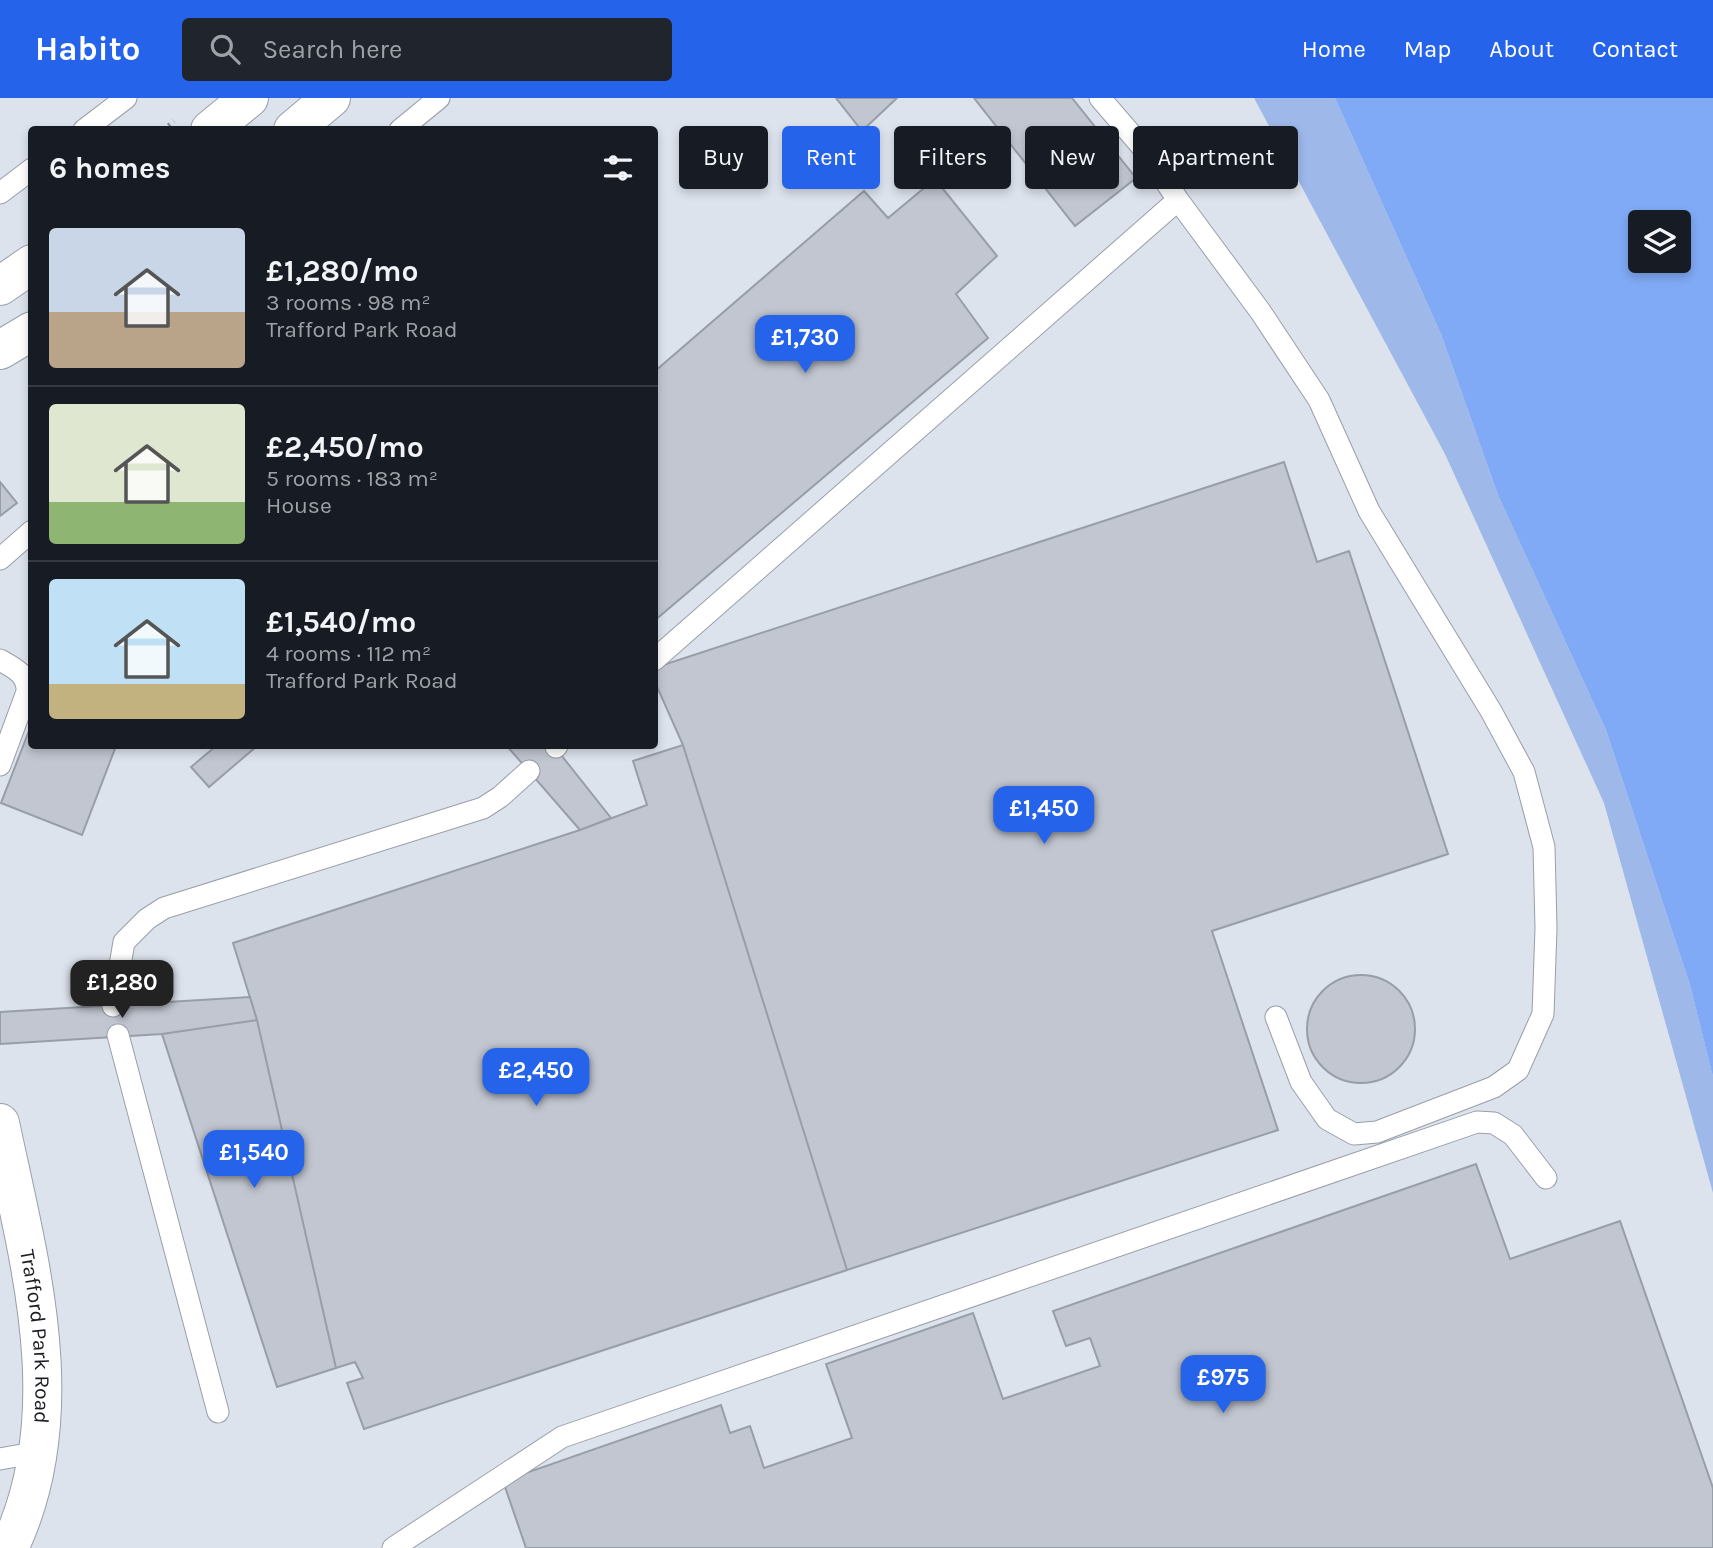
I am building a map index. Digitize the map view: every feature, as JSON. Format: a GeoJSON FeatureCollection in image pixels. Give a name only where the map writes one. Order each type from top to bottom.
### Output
{"type":"FeatureCollection","features":[{"type":"Feature","properties":{"kind":"street"},"geometry":{"type":"LineString","coordinates":[[215,126],[249,98]]}},
{"type":"Feature","properties":{"kind":"street"},"geometry":{"type":"LineString","coordinates":[[298,126],[331,98]]}},
{"type":"Feature","properties":{"kind":"street"},"geometry":{"type":"LineString","coordinates":[[0,286],[28,267]]}},
{"type":"Feature","properties":{"kind":"street"},"geometry":{"type":"LineString","coordinates":[[0,350],[28,333]]}},
{"type":"Feature","properties":{"kind":"street","name":"Trafford Park Road"},"geometry":{"type":"LineString","coordinates":[[0,1123],[6,1182],[36,1304],[44,1385],[39,1452],[19,1527],[9,1548]]}},
{"type":"Feature","properties":{"kind":"lane"},"geometry":{"type":"LineString","coordinates":[[89,126],[126,98]]}},
{"type":"Feature","properties":{"kind":"lane"},"geometry":{"type":"LineString","coordinates":[[405,126],[439,98]]}},
{"type":"Feature","properties":{"kind":"lane"},"geometry":{"type":"LineString","coordinates":[[1100,98],[1143,148],[1261,312],[1319,400],[1369,511],[1491,711],[1524,772],[1544,847],[1546,928],[1543,1014],[1518,1070],[1494,1087],[1377,1132],[1354,1135],[1327,1119],[1301,1082],[1276,1017]]}},
{"type":"Feature","properties":{"kind":"lane"},"geometry":{"type":"LineString","coordinates":[[0,193],[28,172]]}},
{"type":"Feature","properties":{"kind":"lane"},"geometry":{"type":"LineString","coordinates":[[658,656],[1178,200]]}},
{"type":"Feature","properties":{"kind":"lane"},"geometry":{"type":"LineString","coordinates":[[0,559],[28,534]]}},
{"type":"Feature","properties":{"kind":"lane"},"geometry":{"type":"LineString","coordinates":[[0,660],[24,676],[27,683],[0,765]]}},
{"type":"Feature","properties":{"kind":"lane"},"geometry":{"type":"LineString","coordinates":[[113,1006],[124,942],[147,919],[164,908],[483,808],[529,771]]}},
{"type":"Feature","properties":{"kind":"lane"},"geometry":{"type":"LineString","coordinates":[[118,1035],[218,1412]]}},
{"type":"Feature","properties":{"kind":"lane"},"geometry":{"type":"LineString","coordinates":[[393,1548],[562,1437],[1477,1122],[1494,1123],[1513,1135],[1546,1178]]}},
{"type":"Feature","properties":{"kind":"lane"},"geometry":{"type":"LineString","coordinates":[[0,1459],[39,1452]]}},
{"type":"Feature","properties":{"kind":"shaded area"},"geometry":{"type":"Polygon","coordinates":[[[1254,98],[1335,98],[1441,334],[1498,495],[1606,730],[1690,985],[1713,1077],[1713,1193],[1604,803],[1445,454],[1298,180],[1298,126],[1269,126],[1254,98]]]}},
{"type":"Feature","properties":{"kind":"shaded area"},"geometry":{"type":"Polygon","coordinates":[[[1335,98],[1713,98],[1713,1077],[1690,985],[1606,730],[1498,495],[1441,334],[1335,98]]]}},
{"type":"Feature","properties":{"kind":"building"},"geometry":{"type":"Polygon","coordinates":[[[836,98],[897,98],[867,126],[858,126],[836,98]]]}},
{"type":"Feature","properties":{"kind":"building"},"geometry":{"type":"Polygon","coordinates":[[[974,98],[1072,98],[1094,126],[1025,126],[1025,163],[1011,145],[1011,126],[996,126],[974,98]]]}},
{"type":"Feature","properties":{"kind":"building"},"geometry":{"type":"Polygon","coordinates":[[[1119,157],[1133,174],[1133,180],[1075,226],[1046,189],[1119,189],[1119,157]]]}},
{"type":"Feature","properties":{"kind":"building"},"geometry":{"type":"Polygon","coordinates":[[[923,189],[943,189],[997,256],[956,294],[988,338],[658,618],[658,369],[864,191],[888,218],[923,189]]]}},
{"type":"Feature","properties":{"kind":"building"},"geometry":{"type":"Polygon","coordinates":[[[1284,462],[1317,562],[1349,551],[1448,854],[1212,931],[1278,1130],[847,1270],[683,745],[658,689],[658,667],[1284,462]]]}},
{"type":"Feature","properties":{"kind":"building"},"geometry":{"type":"Polygon","coordinates":[[[0,482],[17,503],[0,516],[0,482]]]}},
{"type":"Feature","properties":{"kind":"building"},"geometry":{"type":"Polygon","coordinates":[[[28,733],[28,749],[115,749],[82,835],[1,803],[28,733]]]}},
{"type":"Feature","properties":{"kind":"building"},"geometry":{"type":"Polygon","coordinates":[[[683,745],[847,1270],[364,1429],[347,1383],[363,1378],[355,1362],[336,1368],[257,1020],[233,943],[580,830],[647,805],[633,761],[683,745]]]}},
{"type":"Feature","properties":{"kind":"building"},"geometry":{"type":"Polygon","coordinates":[[[212,749],[253,749],[209,787],[191,767],[212,749]]]}},
{"type":"Feature","properties":{"kind":"building"},"geometry":{"type":"Polygon","coordinates":[[[510,749],[556,749],[611,818],[580,830],[510,749]]]}},
{"type":"Feature","properties":{"kind":"building"},"geometry":{"type":"Polygon","coordinates":[[[1361,975],[1382,979],[1399,991],[1411,1008],[1415,1029],[1411,1050],[1399,1067],[1382,1079],[1361,1083],[1340,1079],[1323,1067],[1311,1050],[1307,1029],[1311,1008],[1323,991],[1340,979],[1361,975]]]}},
{"type":"Feature","properties":{"kind":"building"},"geometry":{"type":"Polygon","coordinates":[[[250,997],[257,1020],[162,1034],[0,1044],[0,1012],[250,997]]]}},
{"type":"Feature","properties":{"kind":"building"},"geometry":{"type":"Polygon","coordinates":[[[257,1020],[336,1368],[277,1387],[162,1034],[257,1020]]]}},
{"type":"Feature","properties":{"kind":"building"},"geometry":{"type":"Polygon","coordinates":[[[1476,1164],[1510,1259],[1620,1221],[1713,1488],[1713,1548],[526,1548],[503,1481],[721,1405],[730,1433],[750,1426],[764,1468],[852,1438],[826,1364],[973,1313],[1003,1399],[1100,1366],[1090,1338],[1066,1346],[1053,1311],[1476,1164]]]}}]}
